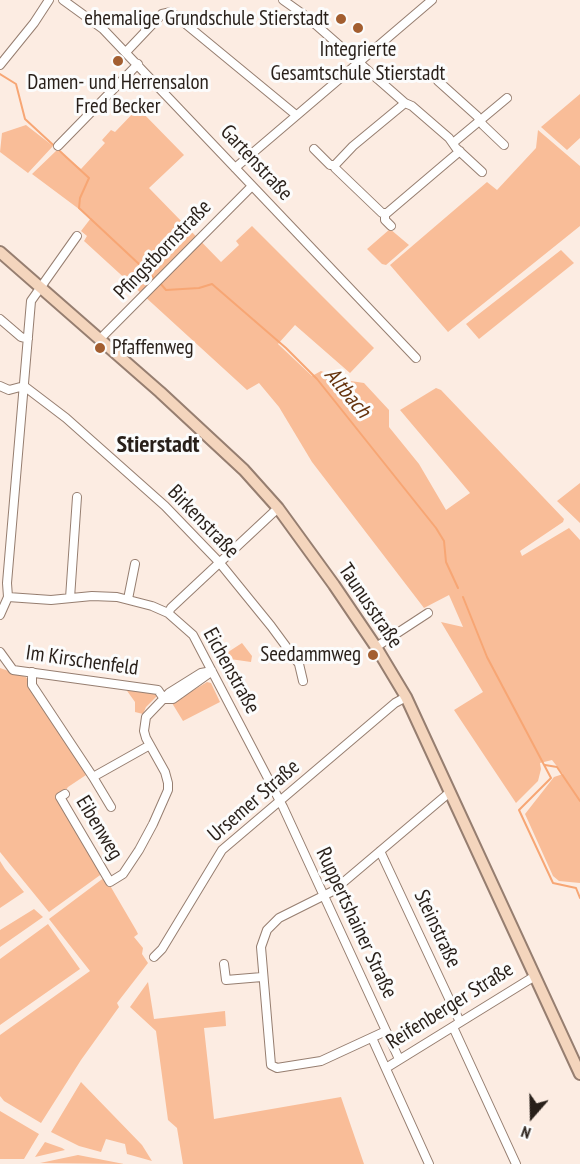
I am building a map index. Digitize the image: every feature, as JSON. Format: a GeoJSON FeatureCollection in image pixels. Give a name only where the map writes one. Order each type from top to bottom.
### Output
{"type":"FeatureCollection","features":[{"type":"Feature","properties":{"kind":"street"},"geometry":{"type":"LineString","coordinates":[[0,65],[34,23],[49,0]]}},
{"type":"Feature","properties":{"kind":"street","name":"Gartenstraße"},"geometry":{"type":"LineString","coordinates":[[63,0],[103,29],[138,64],[416,358]]}},
{"type":"Feature","properties":{"kind":"street"},"geometry":{"type":"LineString","coordinates":[[283,0],[291,4],[405,104],[412,106],[482,172]]}},
{"type":"Feature","properties":{"kind":"street"},"geometry":{"type":"LineString","coordinates":[[235,168],[432,0]]}},
{"type":"Feature","properties":{"kind":"street"},"geometry":{"type":"LineString","coordinates":[[126,52],[162,14],[171,12],[296,115]]}},
{"type":"Feature","properties":{"kind":"street"},"geometry":{"type":"LineString","coordinates":[[58,146],[138,64]]}},
{"type":"Feature","properties":{"kind":"street"},"geometry":{"type":"LineString","coordinates":[[438,81],[504,144]]}},
{"type":"Feature","properties":{"kind":"street"},"geometry":{"type":"LineString","coordinates":[[453,143],[507,98]]}},
{"type":"Feature","properties":{"kind":"street"},"geometry":{"type":"LineString","coordinates":[[335,165],[353,146],[405,104]]}},
{"type":"Feature","properties":{"kind":"street"},"geometry":{"type":"LineString","coordinates":[[314,149],[330,165],[335,165]]}},
{"type":"Feature","properties":{"kind":"street"},"geometry":{"type":"LineString","coordinates":[[391,226],[385,220],[385,214],[460,151]]}},
{"type":"Feature","properties":{"kind":"street"},"geometry":{"type":"LineString","coordinates":[[335,165],[335,168],[381,213],[385,214]]}},
{"type":"Feature","properties":{"kind":"street","name":"Pfingstbornstraße"},"geometry":{"type":"LineString","coordinates":[[100,339],[252,186]]}},
{"type":"Feature","properties":{"kind":"street"},"geometry":{"type":"LineString","coordinates":[[0,615],[8,597],[7,583],[31,301],[77,236]]}},
{"type":"Feature","properties":{"kind":"street","name":"Taunusstraße"},"geometry":{"type":"LineString","coordinates":[[0,252],[231,457],[278,507],[376,647],[406,697],[580,1074]]}},
{"type":"Feature","properties":{"kind":"street"},"geometry":{"type":"LineString","coordinates":[[0,319],[21,338],[28,339]]}},
{"type":"Feature","properties":{"kind":"street"},"geometry":{"type":"LineString","coordinates":[[0,386],[9,390],[24,386]]}},
{"type":"Feature","properties":{"kind":"street","name":"Birkenstraße"},"geometry":{"type":"LineString","coordinates":[[24,386],[66,418],[165,506],[219,562],[299,664],[303,681]]}},
{"type":"Feature","properties":{"kind":"street"},"geometry":{"type":"LineString","coordinates":[[70,598],[77,497]]}},
{"type":"Feature","properties":{"kind":"street"},"geometry":{"type":"LineString","coordinates":[[168,613],[278,507]]}},
{"type":"Feature","properties":{"kind":"street"},"geometry":{"type":"LineString","coordinates":[[128,599],[135,564]]}},
{"type":"Feature","properties":{"kind":"street","name":"Eichenstraße"},"geometry":{"type":"LineString","coordinates":[[8,597],[51,600],[106,596],[128,599],[168,613],[193,635],[279,802]]}},
{"type":"Feature","properties":{"kind":"street"},"geometry":{"type":"LineString","coordinates":[[376,647],[429,613]]}},
{"type":"Feature","properties":{"kind":"street","name":"Im Kirschenfeld"},"geometry":{"type":"LineString","coordinates":[[0,652],[13,669],[158,690],[164,699]]}},
{"type":"Feature","properties":{"kind":"street"},"geometry":{"type":"LineString","coordinates":[[150,745],[144,731],[146,717],[153,707],[164,699],[173,699],[213,671]]}},
{"type":"Feature","properties":{"kind":"street","name":"Eibenweg"},"geometry":{"type":"LineString","coordinates":[[32,672],[32,685],[111,807]]}},
{"type":"Feature","properties":{"kind":"street","name":"Ursemer Straße"},"geometry":{"type":"LineString","coordinates":[[154,957],[162,949],[218,855],[395,703],[406,697]]}},
{"type":"Feature","properties":{"kind":"street","name":"Eibenweg"},"geometry":{"type":"LineString","coordinates":[[65,794],[60,797],[110,882],[123,874],[135,856],[153,824],[168,790],[168,783],[165,771],[150,745],[93,777]]}},
{"type":"Feature","properties":{"kind":"street"},"geometry":{"type":"LineString","coordinates":[[386,1031],[321,1061],[277,1068],[271,1065],[261,947],[267,930],[279,918],[324,897],[450,792]]}},
{"type":"Feature","properties":{"kind":"street","name":"Ruppertshainer Straße"},"geometry":{"type":"LineString","coordinates":[[279,802],[399,1059]]}},
{"type":"Feature","properties":{"kind":"street","name":"Steinstraße"},"geometry":{"type":"LineString","coordinates":[[380,851],[516,1164]]}},
{"type":"Feature","properties":{"kind":"street"},"geometry":{"type":"LineString","coordinates":[[224,964],[226,980],[262,977]]}},
{"type":"Feature","properties":{"kind":"street","name":"Reifenberger Straße"},"geometry":{"type":"LineString","coordinates":[[386,1068],[534,976]]}},
{"type":"Feature","properties":{"kind":"street"},"geometry":{"type":"LineString","coordinates":[[372,1038],[429,1164]]}},
{"type":"Feature","properties":{"kind":"shaded area"},"geometry":{"type":"Polygon","coordinates":[[[580,94],[580,138],[567,150],[541,127],[580,94]]]}},
{"type":"Feature","properties":{"kind":"shaded area"},"geometry":{"type":"Polygon","coordinates":[[[138,108],[184,155],[149,188],[221,262],[239,245],[236,241],[252,226],[374,348],[350,373],[295,325],[278,344],[312,376],[321,371],[344,380],[364,383],[389,410],[389,427],[419,464],[446,510],[470,493],[400,410],[436,388],[441,390],[564,519],[563,522],[520,551],[522,556],[569,528],[580,540],[580,883],[559,881],[553,876],[525,814],[554,777],[563,774],[552,760],[540,763],[538,781],[516,803],[454,710],[483,692],[441,622],[463,627],[449,595],[424,608],[312,462],[279,407],[259,383],[247,390],[84,241],[87,236],[81,231],[91,218],[32,174],[57,150],[81,169],[105,143],[102,140],[111,130],[115,132],[138,108]]]}},
{"type":"Feature","properties":{"kind":"shaded area"},"geometry":{"type":"Polygon","coordinates":[[[26,125],[53,146],[28,173],[0,152],[2,133],[26,125]]]}},
{"type":"Feature","properties":{"kind":"shaded area"},"geometry":{"type":"Polygon","coordinates":[[[538,130],[580,166],[580,226],[448,332],[390,265],[487,182],[497,190],[536,148],[538,130]]]}},
{"type":"Feature","properties":{"kind":"shaded area"},"geometry":{"type":"Polygon","coordinates":[[[390,229],[409,245],[386,265],[382,264],[367,249],[390,229]]]}},
{"type":"Feature","properties":{"kind":"shaded area"},"geometry":{"type":"Polygon","coordinates":[[[561,250],[574,263],[479,339],[466,324],[561,250]]]}},
{"type":"Feature","properties":{"kind":"shaded area"},"geometry":{"type":"Polygon","coordinates":[[[580,483],[580,523],[557,501],[580,483]]]}},
{"type":"Feature","properties":{"kind":"shaded area"},"geometry":{"type":"Polygon","coordinates":[[[242,643],[252,656],[251,662],[223,658],[222,656],[242,643]]]}},
{"type":"Feature","properties":{"kind":"shaded area"},"geometry":{"type":"Polygon","coordinates":[[[0,668],[26,677],[86,775],[68,787],[58,801],[103,873],[49,912],[0,852],[0,668]]]}},
{"type":"Feature","properties":{"kind":"shaded area"},"geometry":{"type":"Polygon","coordinates":[[[207,682],[211,683],[220,702],[183,721],[172,703],[207,682]]]}},
{"type":"Feature","properties":{"kind":"shaded area"},"geometry":{"type":"Polygon","coordinates":[[[125,688],[156,693],[157,696],[146,707],[143,714],[135,712],[135,702],[125,688]]]}},
{"type":"Feature","properties":{"kind":"shaded area"},"geometry":{"type":"Polygon","coordinates":[[[0,861],[24,892],[0,908],[0,861]]]}},
{"type":"Feature","properties":{"kind":"shaded area"},"geometry":{"type":"Polygon","coordinates":[[[105,877],[138,934],[134,937],[143,948],[142,954],[148,963],[117,1003],[119,1007],[81,1060],[41,1123],[4,1101],[0,1096],[0,1035],[90,971],[49,919],[105,877]]]}},
{"type":"Feature","properties":{"kind":"shaded area"},"geometry":{"type":"Polygon","coordinates":[[[34,909],[43,917],[0,947],[0,930],[34,909]]]}},
{"type":"Feature","properties":{"kind":"shaded area"},"geometry":{"type":"Polygon","coordinates":[[[48,924],[80,969],[0,1025],[0,959],[48,924]]]}},
{"type":"Feature","properties":{"kind":"shaded area"},"geometry":{"type":"Polygon","coordinates":[[[148,982],[154,1019],[225,1011],[226,1026],[204,1028],[214,1119],[341,1097],[364,1164],[183,1164],[177,1128],[168,1120],[156,1031],[130,1007],[148,982]]]}},
{"type":"Feature","properties":{"kind":"shaded area"},"geometry":{"type":"Polygon","coordinates":[[[81,1082],[142,1145],[152,1161],[127,1154],[125,1144],[106,1139],[101,1152],[79,1146],[51,1132],[81,1082]]]}},
{"type":"Feature","properties":{"kind":"shaded area"},"geometry":{"type":"Polygon","coordinates":[[[0,1111],[39,1134],[24,1159],[0,1159],[0,1111]]]}},
{"type":"Feature","properties":{"kind":"shaded area"},"geometry":{"type":"Polygon","coordinates":[[[45,1142],[62,1148],[65,1150],[35,1157],[45,1142]]]}},
{"type":"Feature","properties":{"kind":"shaded area"},"geometry":{"type":"Polygon","coordinates":[[[78,1155],[124,1164],[40,1163],[78,1155]]]}},
{"type":"Feature","properties":{"kind":"waterway","name":"Altbach"},"geometry":{"type":"LineString","coordinates":[[0,74],[16,84],[25,119],[89,178],[80,198],[79,208],[155,279]]}},
{"type":"Feature","properties":{"kind":"waterway","name":"Altbach"},"geometry":{"type":"LineString","coordinates":[[160,283],[166,290],[199,288],[212,284],[286,348],[317,379],[436,528],[444,541],[446,562],[458,588]]}},
{"type":"Feature","properties":{"kind":"waterway","name":"Altbach"},"geometry":{"type":"LineString","coordinates":[[463,597],[487,657],[551,778],[519,810],[553,883],[576,888],[580,898]]}},
{"type":"Feature","properties":{"kind":"waterway","name":"Altbach"},"geometry":{"type":"LineString","coordinates":[[545,765],[557,767],[580,801]]}},
{"type":"Feature","properties":{"kind":"place","name":"ehemalige Grundschule Stierstadt"},"geometry":{"type":"Point","coordinates":[341,19]}},
{"type":"Feature","properties":{"kind":"place","name":"Integrierte Gesamtschule Stierstadt"},"geometry":{"type":"Point","coordinates":[358,28]}},
{"type":"Feature","properties":{"kind":"place","name":"Damen- und Herrensalon Fred Becker"},"geometry":{"type":"Point","coordinates":[118,61]}},
{"type":"Feature","properties":{"kind":"place","name":"Pfaffenweg"},"geometry":{"type":"Point","coordinates":[100,348]}},
{"type":"Feature","properties":{"kind":"place","name":"Seedammweg"},"geometry":{"type":"Point","coordinates":[373,655]}},
{"type":"Feature","properties":{"kind":"district","name":"Stierstadt"},"geometry":{"type":"Point","coordinates":[158,445]}}]}
